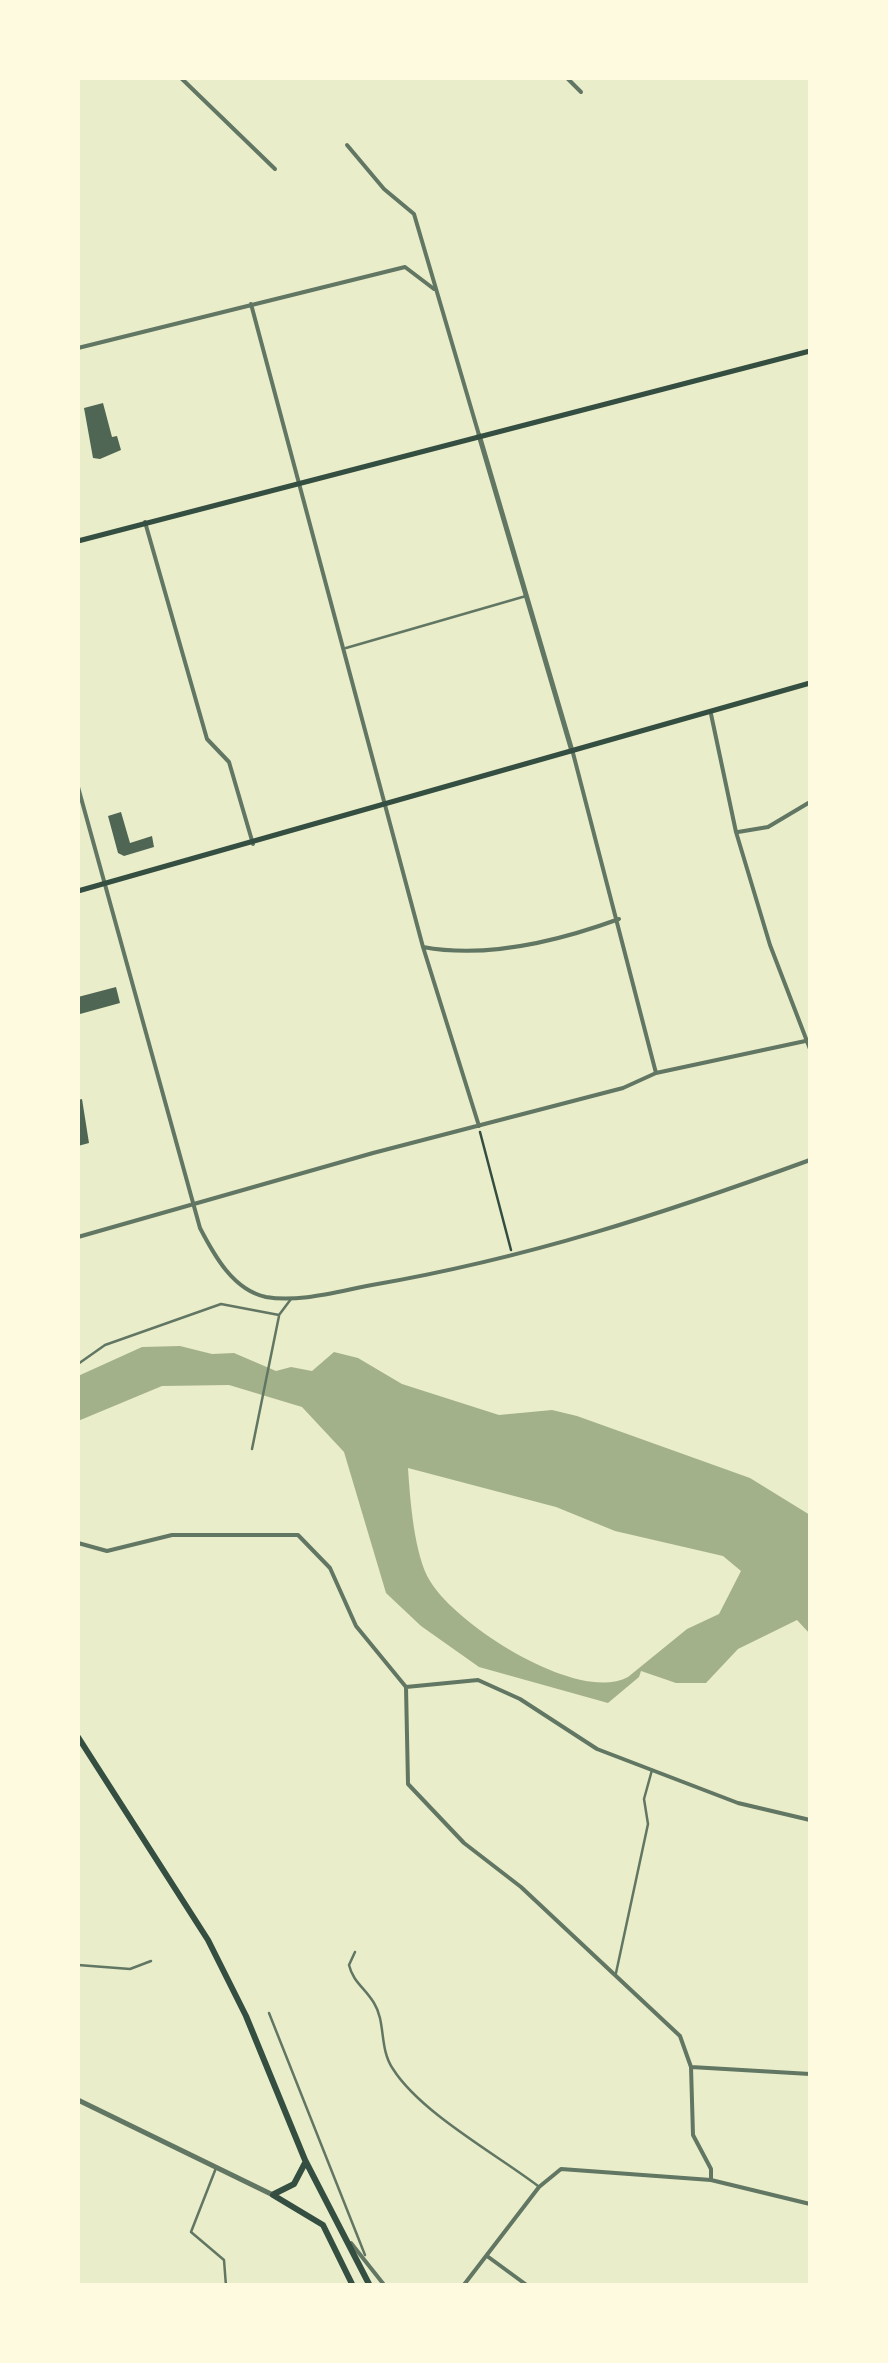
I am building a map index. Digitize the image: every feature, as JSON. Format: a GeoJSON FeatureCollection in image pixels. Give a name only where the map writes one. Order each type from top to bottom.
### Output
{"type":"FeatureCollection","features":[{"type":"Feature","properties":{"kind":"main road"},"geometry":{"type":"LineString","coordinates":[[78,541],[810,351]]}},
{"type":"Feature","properties":{"kind":"main road"},"geometry":{"type":"LineString","coordinates":[[78,891],[810,684]]}},
{"type":"Feature","properties":{"kind":"main road"},"geometry":{"type":"LineString","coordinates":[[78,1738],[208,1940],[246,2016],[306,2160],[370,2286]]}},
{"type":"Feature","properties":{"kind":"main road"},"geometry":{"type":"LineString","coordinates":[[273,2194],[294,2184],[306,2160]]}},
{"type":"Feature","properties":{"kind":"main road"},"geometry":{"type":"LineString","coordinates":[[273,2194],[309,2215],[332,2238],[354,2286]]}},
{"type":"Feature","properties":{"kind":"main road"},"geometry":{"type":"LineString","coordinates":[[350,2276],[363,2270]]}},
{"type":"Feature","properties":{"kind":"street"},"geometry":{"type":"LineString","coordinates":[[181,78],[275,170]]}},
{"type":"Feature","properties":{"kind":"street"},"geometry":{"type":"LineString","coordinates":[[567,78],[580,92]]}},
{"type":"Feature","properties":{"kind":"street"},"geometry":{"type":"LineString","coordinates":[[348,145],[384,189],[414,214],[572,751],[656,1073]]}},
{"type":"Feature","properties":{"kind":"street"},"geometry":{"type":"LineString","coordinates":[[78,348],[405,267],[434,290]]}},
{"type":"Feature","properties":{"kind":"street"},"geometry":{"type":"LineString","coordinates":[[251,304],[424,947],[479,1126]]}},
{"type":"Feature","properties":{"kind":"street"},"geometry":{"type":"LineString","coordinates":[[145,522],[207,739],[229,762],[254,844]]}},
{"type":"Feature","properties":{"kind":"street"},"geometry":{"type":"LineString","coordinates":[[342,650],[527,596]]}},
{"type":"Feature","properties":{"kind":"street"},"geometry":{"type":"LineString","coordinates":[[711,714],[736,832],[770,945],[810,1040],[810,1049]]}},
{"type":"Feature","properties":{"kind":"street"},"geometry":{"type":"LineString","coordinates":[[78,788],[200,1228],[229,1274],[246,1290],[266,1297],[292,1298],[512,1256],[636,1224],[810,1160]]}},
{"type":"Feature","properties":{"kind":"street"},"geometry":{"type":"LineString","coordinates":[[736,832],[768,827],[810,802]]}},
{"type":"Feature","properties":{"kind":"street"},"geometry":{"type":"LineString","coordinates":[[424,947],[450,952],[513,947],[619,920]]}},
{"type":"Feature","properties":{"kind":"street"},"geometry":{"type":"LineString","coordinates":[[78,1237],[624,1088],[656,1073],[810,1040]]}},
{"type":"Feature","properties":{"kind":"street"},"geometry":{"type":"LineString","coordinates":[[252,1449],[279,1315],[292,1298]]}},
{"type":"Feature","properties":{"kind":"street"},"geometry":{"type":"LineString","coordinates":[[78,1364],[104,1345],[221,1304],[279,1315]]}},
{"type":"Feature","properties":{"kind":"street"},"geometry":{"type":"LineString","coordinates":[[78,1543],[106,1551],[172,1535],[298,1535],[330,1568],[356,1626],[406,1688],[408,1784],[464,1843],[521,1886],[672,2025],[691,2067],[693,2135],[711,2169],[711,2180]]}},
{"type":"Feature","properties":{"kind":"street"},"geometry":{"type":"LineString","coordinates":[[406,1688],[478,1680],[520,1699],[597,1749],[738,1803],[810,1820]]}},
{"type":"Feature","properties":{"kind":"street"},"geometry":{"type":"LineString","coordinates":[[616,1972],[648,1824],[644,1798],[652,1770]]}},
{"type":"Feature","properties":{"kind":"street"},"geometry":{"type":"LineString","coordinates":[[355,1952],[348,1965],[352,1978],[375,2004],[382,2047],[393,2070],[473,2141],[539,2186]]}},
{"type":"Feature","properties":{"kind":"street"},"geometry":{"type":"LineString","coordinates":[[78,1965],[130,1969],[151,1961]]}},
{"type":"Feature","properties":{"kind":"street"},"geometry":{"type":"LineString","coordinates":[[269,2013],[365,2256]]}},
{"type":"Feature","properties":{"kind":"street"},"geometry":{"type":"LineString","coordinates":[[691,2067],[810,2074]]}},
{"type":"Feature","properties":{"kind":"street"},"geometry":{"type":"LineString","coordinates":[[78,2100],[273,2194]]}},
{"type":"Feature","properties":{"kind":"street"},"geometry":{"type":"LineString","coordinates":[[463,2286],[539,2186],[561,2169],[579,2167],[711,2180],[810,2204]]}},
{"type":"Feature","properties":{"kind":"street"},"geometry":{"type":"LineString","coordinates":[[216,2168],[191,2232],[224,2260],[226,2286]]}},
{"type":"Feature","properties":{"kind":"street"},"geometry":{"type":"LineString","coordinates":[[347,2240],[365,2256],[386,2286]]}},
{"type":"Feature","properties":{"kind":"street"},"geometry":{"type":"LineString","coordinates":[[486,2255],[528,2286]]}},
{"type":"Feature","properties":{"kind":"path"},"geometry":{"type":"LineString","coordinates":[[479,1126],[512,1256]]}},
{"type":"Feature","properties":{"kind":"shaded area"},"geometry":{"type":"Polygon","coordinates":[[[180,1346],[212,1354],[234,1353],[276,1371],[291,1367],[312,1371],[334,1352],[358,1358],[402,1384],[499,1415],[552,1410],[577,1416],[750,1478],[810,1515],[810,1634],[797,1620],[738,1649],[706,1683],[676,1683],[641,1671],[608,1703],[479,1667],[421,1626],[386,1593],[344,1452],[302,1407],[229,1385],[162,1386],[78,1421],[78,1376],[142,1347],[180,1346]],[[408,1468],[417,1542],[430,1581],[444,1599],[491,1638],[550,1670],[580,1680],[606,1682],[628,1677],[687,1629],[719,1614],[741,1571],[723,1556],[615,1531],[556,1507],[408,1468]]]}},
{"type":"Feature","properties":{"kind":"building"},"geometry":{"type":"Polygon","coordinates":[[[103,403],[112,437],[117,436],[121,450],[100,459],[93,458],[84,408],[103,403]]]}},
{"type":"Feature","properties":{"kind":"building"},"geometry":{"type":"Polygon","coordinates":[[[121,812],[130,843],[152,836],[154,847],[124,856],[118,853],[108,816],[121,812]]]}},
{"type":"Feature","properties":{"kind":"building"},"geometry":{"type":"Polygon","coordinates":[[[116,987],[120,1003],[80,1014],[78,997],[116,987]]]}},
{"type":"Feature","properties":{"kind":"building"},"geometry":{"type":"Polygon","coordinates":[[[82,1099],[89,1143],[78,1146],[78,1100],[82,1099]]]}}]}
